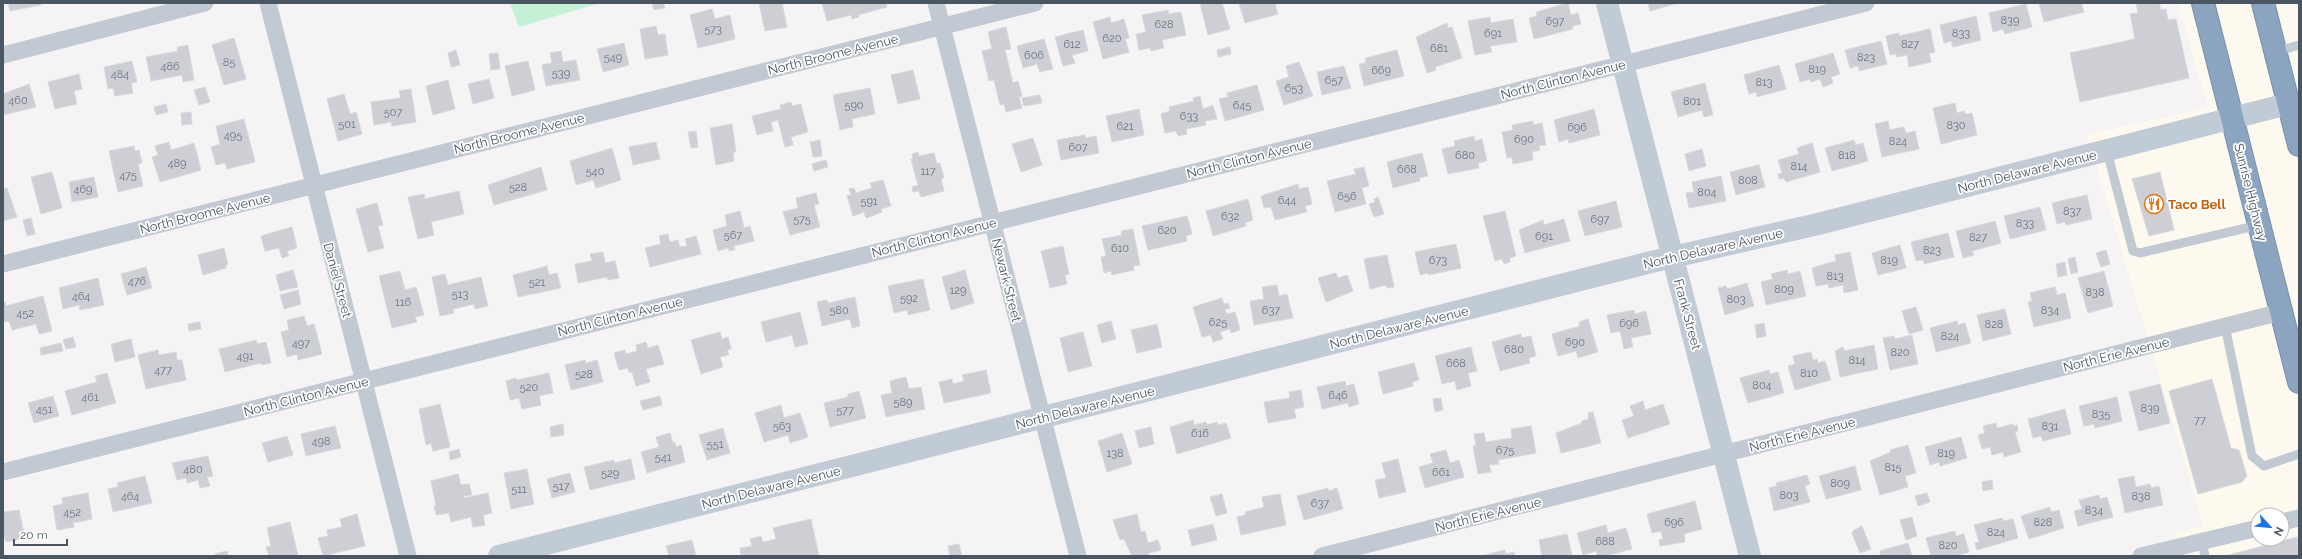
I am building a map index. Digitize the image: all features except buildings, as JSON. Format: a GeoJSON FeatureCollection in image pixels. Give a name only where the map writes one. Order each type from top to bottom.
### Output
{"type":"FeatureCollection","features":[{"type":"Feature","properties":{"kind":"highway","name":"Sunrise Highway"},"geometry":{"type":"LineString","coordinates":[[2203,3],[2299,382]]}},
{"type":"Feature","properties":{"kind":"highway"},"geometry":{"type":"LineString","coordinates":[[2262,3],[2275,52],[2294,103],[2299,145]]}},
{"type":"Feature","properties":{"kind":"street"},"geometry":{"type":"LineString","coordinates":[[3,55],[206,3]]}},
{"type":"Feature","properties":{"kind":"street","name":"Daniel Street"},"geometry":{"type":"LineString","coordinates":[[268,3],[313,185],[365,381],[408,556]]}},
{"type":"Feature","properties":{"kind":"street","name":"Newark Street"},"geometry":{"type":"LineString","coordinates":[[936,3],[993,223],[1041,418],[1078,556]]}},
{"type":"Feature","properties":{"kind":"street","name":"North Broome Avenue"},"geometry":{"type":"LineString","coordinates":[[3,264],[1035,3]]}},
{"type":"Feature","properties":{"kind":"street","name":"Frank Street"},"geometry":{"type":"LineString","coordinates":[[1607,3],[1725,453],[1750,556]]}},
{"type":"Feature","properties":{"kind":"street","name":"North Clinton Avenue"},"geometry":{"type":"LineString","coordinates":[[3,472],[1866,3]]}},
{"type":"Feature","properties":{"kind":"street","name":"North Delaware Avenue"},"geometry":{"type":"LineString","coordinates":[[499,556],[1673,257],[1818,224],[2294,103]]}},
{"type":"Feature","properties":{"kind":"street","name":"North Erie Avenue"},"geometry":{"type":"LineString","coordinates":[[1322,556],[2281,312]]}},
{"type":"Feature","properties":{"kind":"street"},"geometry":{"type":"LineString","coordinates":[[2142,556],[2203,549],[2250,531]]}},
{"type":"Feature","properties":{"kind":"lane"},"geometry":{"type":"LineString","coordinates":[[2275,52],[2299,45]]}},
{"type":"Feature","properties":{"kind":"lane"},"geometry":{"type":"LineString","coordinates":[[2107,151],[2132,251],[2140,253],[2259,225]]}},
{"type":"Feature","properties":{"kind":"lane"},"geometry":{"type":"LineString","coordinates":[[2225,326],[2252,456],[2264,466],[2299,454]]}},
{"type":"Feature","properties":{"kind":"shaded area"},"geometry":{"type":"Polygon","coordinates":[[[2178,3],[2299,3],[2299,556],[2182,556],[2175,533],[2203,525],[2087,134],[2208,108],[2178,3]]]}},
{"type":"Feature","properties":{"kind":"green space"},"geometry":{"type":"Polygon","coordinates":[[[510,3],[600,3],[519,27],[510,3]]]}},
{"type":"Feature","properties":{"kind":"place","name":"Taco Bell"},"geometry":{"type":"Point","coordinates":[2154,204]}}]}
